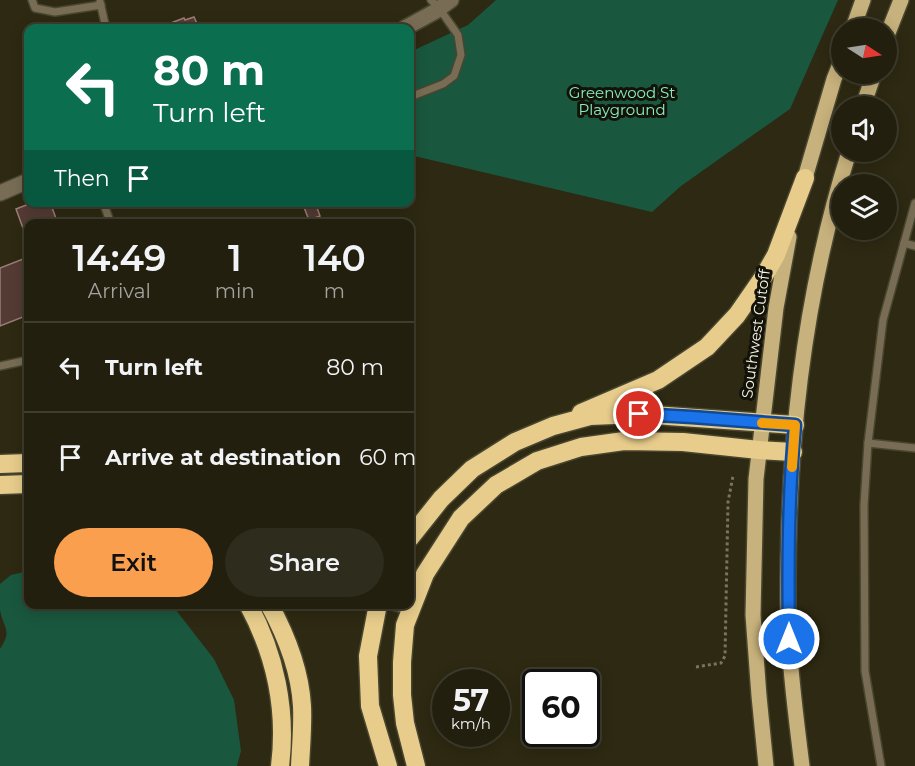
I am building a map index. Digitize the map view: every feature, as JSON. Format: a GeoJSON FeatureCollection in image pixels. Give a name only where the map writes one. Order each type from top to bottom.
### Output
{"type":"FeatureCollection","features":[{"type":"Feature","properties":{"kind":"highway"},"geometry":{"type":"LineString","coordinates":[[414,532],[441,499],[472,469],[515,442],[658,380],[707,346],[737,315],[772,262],[805,178]]}},
{"type":"Feature","properties":{"kind":"highway"},"geometry":{"type":"LineString","coordinates":[[553,426],[590,416],[639,414],[795,425]]}},
{"type":"Feature","properties":{"kind":"highway"},"geometry":{"type":"LineString","coordinates":[[414,602],[425,574],[461,518],[496,485],[537,461],[581,447],[624,441],[683,442],[793,452]]}},
{"type":"Feature","properties":{"kind":"highway"},"geometry":{"type":"LineString","coordinates":[[0,464],[24,463]]}},
{"type":"Feature","properties":{"kind":"highway"},"geometry":{"type":"LineString","coordinates":[[0,485],[24,484]]}},
{"type":"Feature","properties":{"kind":"highway"},"geometry":{"type":"LineString","coordinates":[[251,609],[271,657],[278,687],[282,721],[280,766]]}},
{"type":"Feature","properties":{"kind":"highway"},"geometry":{"type":"LineString","coordinates":[[271,609],[285,637],[296,671],[302,705],[300,766]]}},
{"type":"Feature","properties":{"kind":"highway"},"geometry":{"type":"LineString","coordinates":[[377,609],[368,656],[370,706],[388,766]]}},
{"type":"Feature","properties":{"kind":"highway"},"geometry":{"type":"LineString","coordinates":[[411,609],[405,625],[402,695],[405,723],[416,766]]}},
{"type":"Feature","properties":{"kind":"main road"},"geometry":{"type":"LineString","coordinates":[[857,18],[863,0]]}},
{"type":"Feature","properties":{"kind":"main road"},"geometry":{"type":"LineString","coordinates":[[894,18],[901,0]]}},
{"type":"Feature","properties":{"kind":"main road","name":"Southwest Cutoff"},"geometry":{"type":"LineString","coordinates":[[766,766],[753,615],[756,472],[778,296],[789,238],[833,84]]}},
{"type":"Feature","properties":{"kind":"main road"},"geometry":{"type":"LineString","coordinates":[[802,766],[789,639],[788,569],[793,452],[804,348],[823,247],[846,162]]}},
{"type":"Feature","properties":{"kind":"street"},"geometry":{"type":"LineString","coordinates":[[411,24],[441,3]]}},
{"type":"Feature","properties":{"kind":"street"},"geometry":{"type":"LineString","coordinates":[[0,193],[24,183]]}},
{"type":"Feature","properties":{"kind":"lane"},"geometry":{"type":"LineString","coordinates":[[32,0],[34,8],[56,12],[100,2],[105,24]]}},
{"type":"Feature","properties":{"kind":"lane"},"geometry":{"type":"LineString","coordinates":[[414,95],[443,84],[454,76],[461,55],[458,35],[441,3]]}},
{"type":"Feature","properties":{"kind":"lane"},"geometry":{"type":"LineString","coordinates":[[881,766],[865,671],[864,505],[868,443],[883,320],[915,203]]}},
{"type":"Feature","properties":{"kind":"lane"},"geometry":{"type":"LineString","coordinates":[[904,243],[915,246]]}},
{"type":"Feature","properties":{"kind":"lane"},"geometry":{"type":"LineString","coordinates":[[0,366],[24,361]]}},
{"type":"Feature","properties":{"kind":"lane"},"geometry":{"type":"LineString","coordinates":[[868,443],[915,448]]}},
{"type":"Feature","properties":{"kind":"lane"},"geometry":{"type":"LineString","coordinates":[[401,609],[410,612]]}},
{"type":"Feature","properties":{"kind":"path"},"geometry":{"type":"LineString","coordinates":[[696,667],[721,663],[725,656],[728,502],[733,476]]}},
{"type":"Feature","properties":{"kind":"green space","name":"Greenwood St Playground"},"geometry":{"type":"Polygon","coordinates":[[[496,0],[838,0],[790,109],[681,186],[652,212],[414,156],[414,50],[468,25],[496,0]]]}},
{"type":"Feature","properties":{"kind":"green space"},"geometry":{"type":"Polygon","coordinates":[[[24,572],[24,609],[175,609],[214,659],[234,700],[241,751],[237,766],[0,766],[0,649],[7,633],[0,610],[0,584],[11,575],[24,572]]]}},
{"type":"Feature","properties":{"kind":"building"},"geometry":{"type":"Polygon","coordinates":[[[194,17],[197,24],[168,24],[184,18],[185,20],[194,17]]]}},
{"type":"Feature","properties":{"kind":"building"},"geometry":{"type":"Polygon","coordinates":[[[24,206],[52,207],[56,219],[24,219],[24,231],[16,209],[24,206]]]}},
{"type":"Feature","properties":{"kind":"building"},"geometry":{"type":"Polygon","coordinates":[[[304,207],[317,207],[320,216],[309,219],[304,207]]]}},
{"type":"Feature","properties":{"kind":"building"},"geometry":{"type":"Polygon","coordinates":[[[24,259],[24,317],[0,326],[0,268],[24,259]]]}},
{"type":"Feature","properties":{"kind":"slow traffic"},"geometry":{"type":"LineString","coordinates":[[762,423],[795,425],[792,467]]}},
{"type":"Feature","properties":{"kind":"route"},"geometry":{"type":"LineString","coordinates":[[639,414],[795,425],[788,569],[789,639]]}}]}
